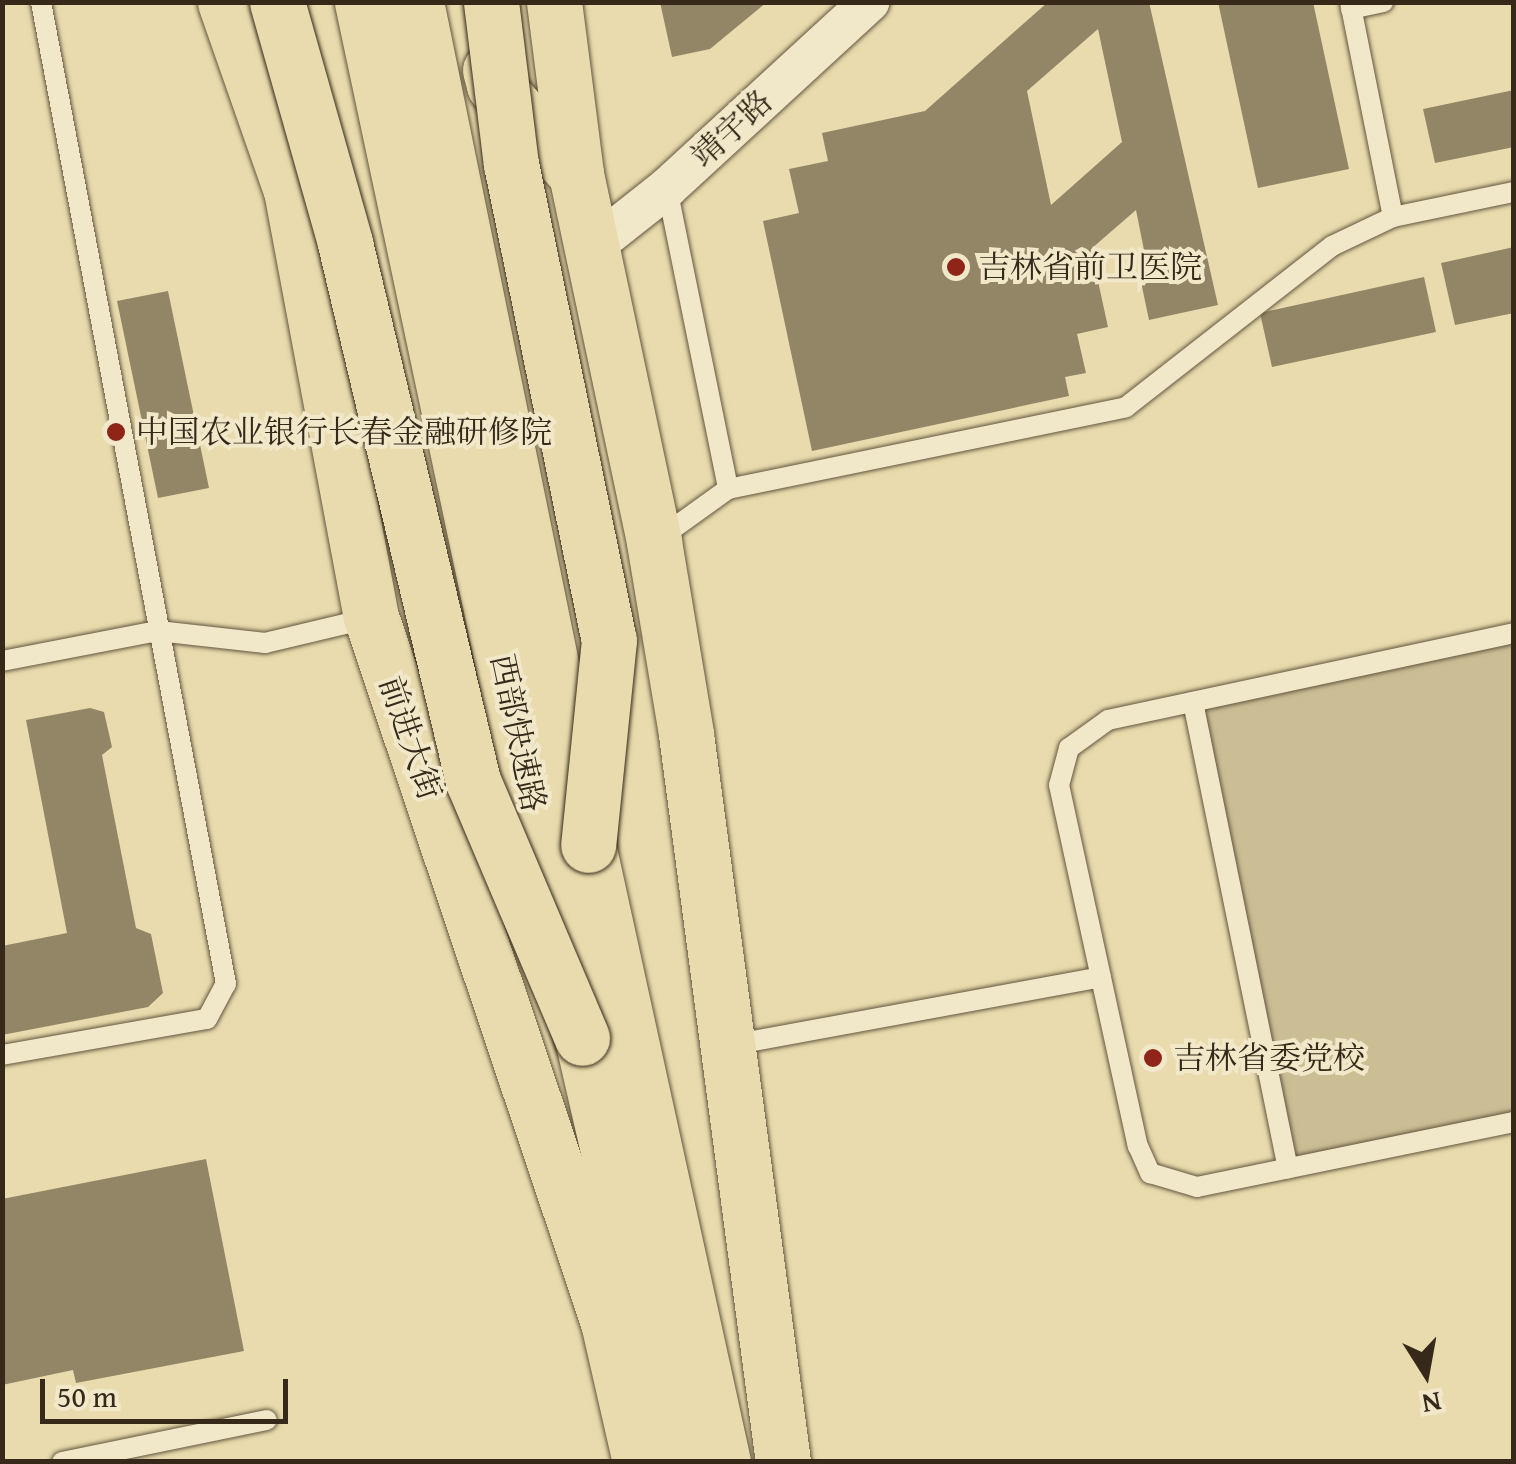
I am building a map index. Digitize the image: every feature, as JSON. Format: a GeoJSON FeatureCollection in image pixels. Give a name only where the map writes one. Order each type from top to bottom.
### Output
{"type":"FeatureCollection","features":[{"type":"Feature","properties":{"kind":"main road","name":"前进大街"},"geometry":{"type":"LineString","coordinates":[[225,2],[291,190],[372,618],[608,1322],[640,1462]]}},
{"type":"Feature","properties":{"kind":"main road"},"geometry":{"type":"LineString","coordinates":[[279,2],[291,190]]}},
{"type":"Feature","properties":{"kind":"main road"},"geometry":{"type":"LineString","coordinates":[[279,2],[345,242],[473,781],[582,1038]]}},
{"type":"Feature","properties":{"kind":"main road","name":"西部快速路"},"geometry":{"type":"LineString","coordinates":[[362,2],[582,1038],[680,1462]]}},
{"type":"Feature","properties":{"kind":"main road","name":"西部快速路"},"geometry":{"type":"LineString","coordinates":[[416,2],[588,845],[723,1462]]}},
{"type":"Feature","properties":{"kind":"main road"},"geometry":{"type":"LineString","coordinates":[[474,2],[494,85],[576,174]]}},
{"type":"Feature","properties":{"kind":"main road"},"geometry":{"type":"LineString","coordinates":[[491,2],[511,164],[609,640],[588,845]]}},
{"type":"Feature","properties":{"kind":"main road"},"geometry":{"type":"LineString","coordinates":[[554,2],[576,174],[654,542],[729,1046],[783,1462]]}},
{"type":"Feature","properties":{"kind":"street","name":"靖宇路"},"geometry":{"type":"LineString","coordinates":[[590,249],[668,188],[869,2]]}},
{"type":"Feature","properties":{"kind":"lane"},"geometry":{"type":"LineString","coordinates":[[2,1055],[207,1019],[226,984],[41,2]]}},
{"type":"Feature","properties":{"kind":"lane"},"geometry":{"type":"LineString","coordinates":[[1383,2],[1351,6],[1393,218]]}},
{"type":"Feature","properties":{"kind":"lane"},"geometry":{"type":"LineString","coordinates":[[668,188],[728,489]]}},
{"type":"Feature","properties":{"kind":"lane"},"geometry":{"type":"LineString","coordinates":[[654,542],[728,489],[1126,407],[1332,246],[1393,218],[1514,192]]}},
{"type":"Feature","properties":{"kind":"lane"},"geometry":{"type":"LineString","coordinates":[[2,661],[158,631],[266,643],[372,618]]}},
{"type":"Feature","properties":{"kind":"lane"},"geometry":{"type":"LineString","coordinates":[[1514,633],[1108,720],[1069,748],[1059,786],[1138,1146],[1150,1173],[1197,1187],[1514,1122]]}},
{"type":"Feature","properties":{"kind":"lane"},"geometry":{"type":"LineString","coordinates":[[1193,702],[1288,1168]]}},
{"type":"Feature","properties":{"kind":"lane"},"geometry":{"type":"LineString","coordinates":[[729,1046],[1101,977]]}},
{"type":"Feature","properties":{"kind":"lane"},"geometry":{"type":"LineString","coordinates":[[62,1462],[267,1420]]}},
{"type":"Feature","properties":{"kind":"shaded area"},"geometry":{"type":"Polygon","coordinates":[[[1513,633],[1513,1122],[1288,1168],[1193,702],[1513,633]]]}},
{"type":"Feature","properties":{"kind":"building"},"geometry":{"type":"Polygon","coordinates":[[[660,2],[767,2],[710,49],[672,57],[660,2]]]}},
{"type":"Feature","properties":{"kind":"building"},"geometry":{"type":"Polygon","coordinates":[[[1048,2],[1149,2],[1218,305],[1149,320],[1141,282],[1150,280],[1136,210],[1091,249],[1108,327],[1077,334],[1086,373],[1065,377],[1069,396],[812,451],[763,221],[799,213],[789,169],[828,161],[822,133],[925,111],[1048,2]],[[1098,29],[1027,91],[1051,205],[1122,142],[1098,29]]]}},
{"type":"Feature","properties":{"kind":"building"},"geometry":{"type":"Polygon","coordinates":[[[1218,2],[1313,2],[1349,169],[1258,188],[1218,2]]]}},
{"type":"Feature","properties":{"kind":"building"},"geometry":{"type":"Polygon","coordinates":[[[1514,90],[1514,147],[1435,163],[1423,109],[1514,90]]]}},
{"type":"Feature","properties":{"kind":"building"},"geometry":{"type":"Polygon","coordinates":[[[1514,247],[1514,313],[1455,325],[1441,263],[1514,247]]]}},
{"type":"Feature","properties":{"kind":"building"},"geometry":{"type":"Polygon","coordinates":[[[1424,277],[1436,332],[1272,367],[1260,313],[1424,277]]]}},
{"type":"Feature","properties":{"kind":"building"},"geometry":{"type":"Polygon","coordinates":[[[168,291],[209,488],[158,498],[117,301],[168,291]]]}},
{"type":"Feature","properties":{"kind":"building"},"geometry":{"type":"Polygon","coordinates":[[[90,708],[104,712],[112,747],[102,755],[136,928],[151,934],[163,993],[148,1007],[2,1035],[2,946],[67,933],[26,720],[90,708]]]}},
{"type":"Feature","properties":{"kind":"building"},"geometry":{"type":"Polygon","coordinates":[[[206,1159],[244,1351],[76,1383],[73,1370],[2,1385],[2,1199],[206,1159]]]}},
{"type":"Feature","properties":{"kind":"place","name":"吉林省前卫医院"},"geometry":{"type":"Point","coordinates":[956,267]}},
{"type":"Feature","properties":{"kind":"place","name":"中国农业银行长春金融研修院"},"geometry":{"type":"Point","coordinates":[116,432]}},
{"type":"Feature","properties":{"kind":"place","name":"吉林省委党校"},"geometry":{"type":"Point","coordinates":[1153,1058]}}]}
